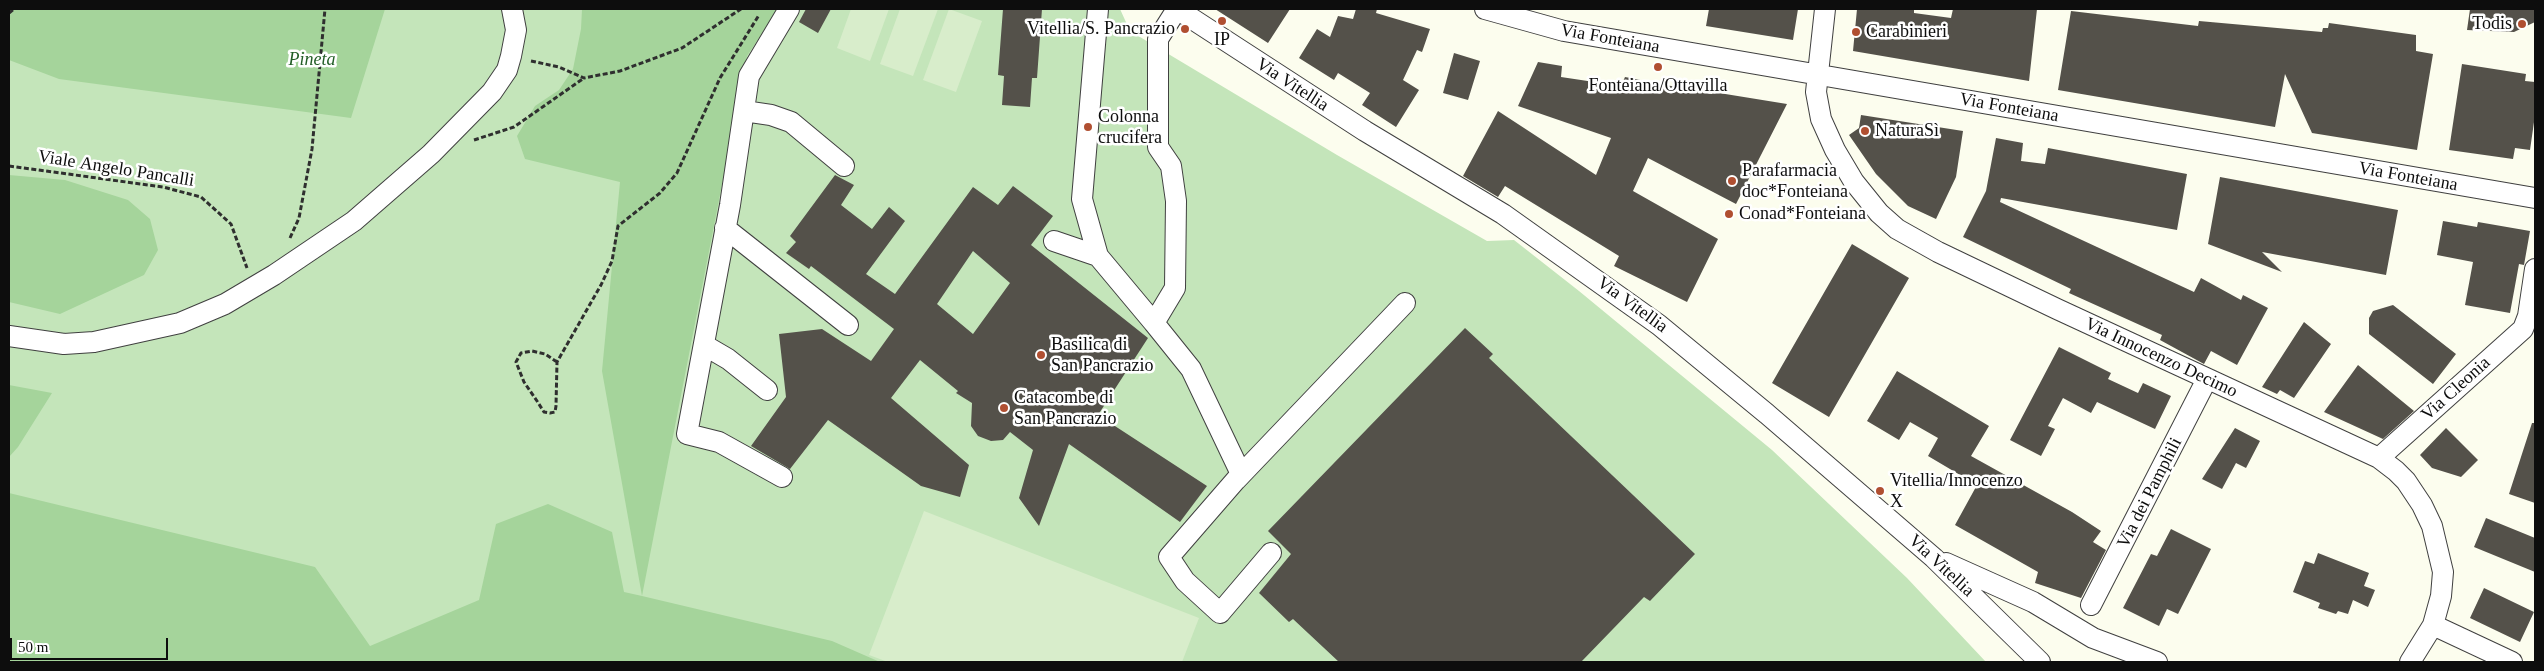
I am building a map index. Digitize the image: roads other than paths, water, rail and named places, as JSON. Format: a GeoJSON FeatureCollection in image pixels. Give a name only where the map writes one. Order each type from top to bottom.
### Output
{"type":"FeatureCollection","features":[{"type":"Feature","properties":{"kind":"street"},"geometry":{"type":"LineString","coordinates":[[9,336],[64,344],[94,342],[188,321],[210,312],[255,287],[354,221],[431,154],[492,92],[507,70],[511,56],[516,30],[512,9]]}},
{"type":"Feature","properties":{"kind":"street"},"geometry":{"type":"LineString","coordinates":[[782,477],[719,442],[687,434],[725,228],[749,76],[789,9]]}},
{"type":"Feature","properties":{"kind":"street"},"geometry":{"type":"LineString","coordinates":[[1098,9],[1082,199],[1098,256],[1191,369],[1241,474],[1169,557],[1185,581],[1220,614],[1271,553]]}},
{"type":"Feature","properties":{"kind":"street"},"geometry":{"type":"LineString","coordinates":[[1154,323],[1175,288],[1176,201],[1171,166],[1158,147],[1158,39],[1177,9]]}},
{"type":"Feature","properties":{"kind":"street","name":"Via Vitellia"},"geometry":{"type":"LineString","coordinates":[[1177,9],[1365,131],[1503,214],[1621,296],[1695,353],[1934,558],[2040,662]]}},
{"type":"Feature","properties":{"kind":"street","name":"Via Fonteiana"},"geometry":{"type":"LineString","coordinates":[[1485,9],[1522,14],[1564,31],[2535,198]]}},
{"type":"Feature","properties":{"kind":"street","name":"Via Innocenzo Decimo"},"geometry":{"type":"LineString","coordinates":[[1825,9],[1816,92],[1818,109],[1835,150],[1862,193],[1897,229],[1938,252],[2207,380],[2378,458],[2406,481],[2422,505],[2432,526],[2443,572],[2441,596],[2433,625],[2410,662]]}},
{"type":"Feature","properties":{"kind":"street"},"geometry":{"type":"LineString","coordinates":[[744,110],[771,115],[791,122],[844,166]]}},
{"type":"Feature","properties":{"kind":"street"},"geometry":{"type":"LineString","coordinates":[[725,228],[848,325]]}},
{"type":"Feature","properties":{"kind":"street"},"geometry":{"type":"LineString","coordinates":[[1054,241],[1098,256]]}},
{"type":"Feature","properties":{"kind":"street"},"geometry":{"type":"LineString","coordinates":[[2531,316],[2535,269]]}},
{"type":"Feature","properties":{"kind":"street"},"geometry":{"type":"LineString","coordinates":[[1236,480],[1405,303]]}},
{"type":"Feature","properties":{"kind":"street","name":"Via Cleonia"},"geometry":{"type":"LineString","coordinates":[[2378,458],[2523,329],[2531,316]]}},
{"type":"Feature","properties":{"kind":"street"},"geometry":{"type":"LineString","coordinates":[[704,345],[728,359],[767,390]]}},
{"type":"Feature","properties":{"kind":"street","name":"Via dei Pamphili"},"geometry":{"type":"LineString","coordinates":[[2092,605],[2207,380]]}},
{"type":"Feature","properties":{"kind":"street"},"geometry":{"type":"LineString","coordinates":[[1934,558],[2033,602],[2093,638],[2156,662]]}},
{"type":"Feature","properties":{"kind":"street"},"geometry":{"type":"LineString","coordinates":[[2433,625],[2512,662]]}},
{"type":"Feature","properties":{"kind":"place","name":"IP"},"geometry":{"type":"Point","coordinates":[1222,21]}},
{"type":"Feature","properties":{"kind":"place","name":"Todis"},"geometry":{"type":"Point","coordinates":[2522,24]}},
{"type":"Feature","properties":{"kind":"place","name":"Vitellia/S. Pancrazio"},"geometry":{"type":"Point","coordinates":[1185,29]}},
{"type":"Feature","properties":{"kind":"place","name":"Carabinieri"},"geometry":{"type":"Point","coordinates":[1856,32]}},
{"type":"Feature","properties":{"kind":"place","name":"Fonteiana/Ottavilla"},"geometry":{"type":"Point","coordinates":[1658,67]}},
{"type":"Feature","properties":{"kind":"place","name":"Colonna crucifera"},"geometry":{"type":"Point","coordinates":[1088,127]}},
{"type":"Feature","properties":{"kind":"place","name":"NaturaSì"},"geometry":{"type":"Point","coordinates":[1865,131]}},
{"type":"Feature","properties":{"kind":"place","name":"Parafarmacia doc*Fonteiana"},"geometry":{"type":"Point","coordinates":[1732,181]}},
{"type":"Feature","properties":{"kind":"place","name":"Conad*Fonteiana"},"geometry":{"type":"Point","coordinates":[1729,214]}},
{"type":"Feature","properties":{"kind":"place","name":"Basilica di San Pancrazio"},"geometry":{"type":"Point","coordinates":[1041,355]}},
{"type":"Feature","properties":{"kind":"place","name":"Catacombe di San Pancrazio"},"geometry":{"type":"Point","coordinates":[1004,408]}},
{"type":"Feature","properties":{"kind":"place","name":"Vitellia/Innocenzo X"},"geometry":{"type":"Point","coordinates":[1880,491]}},
{"type":"Feature","properties":{"kind":"park label","name":"Pineta"},"geometry":{"type":"Point","coordinates":[312,60]}}]}
